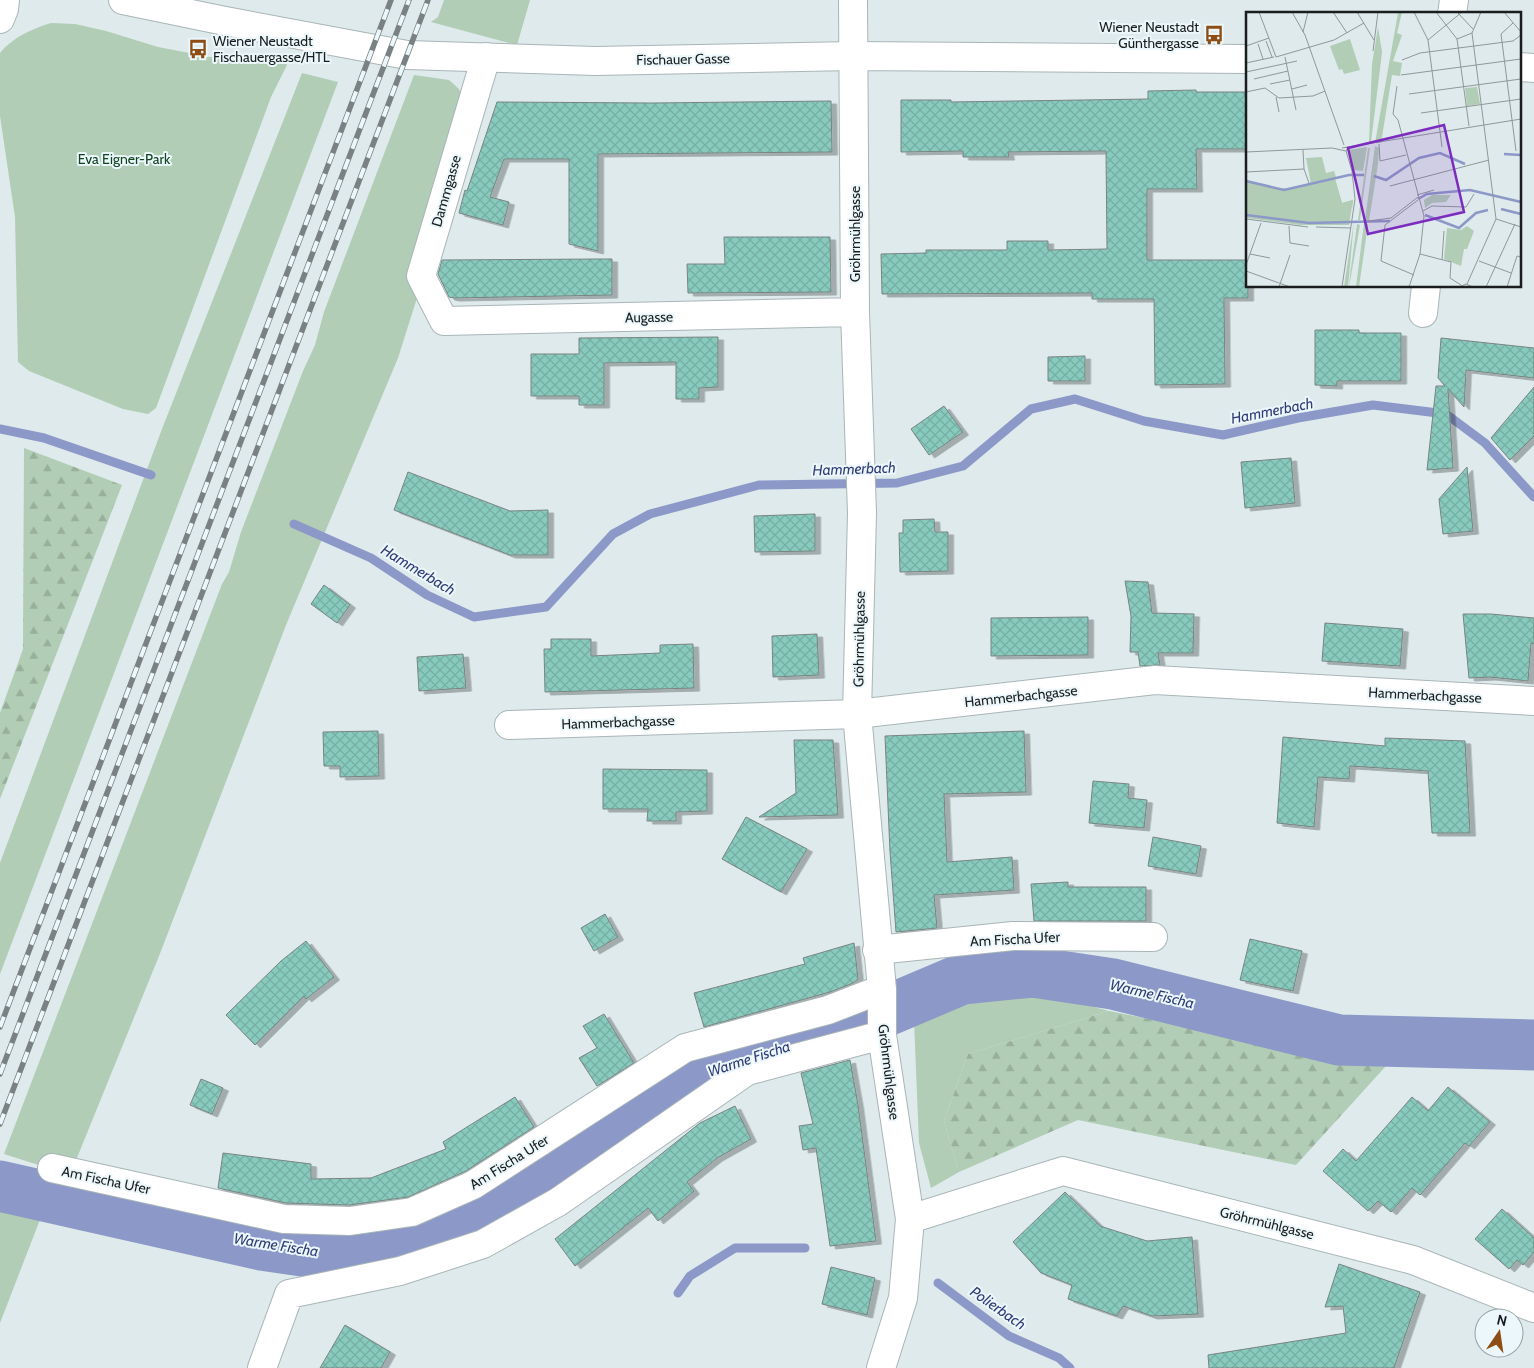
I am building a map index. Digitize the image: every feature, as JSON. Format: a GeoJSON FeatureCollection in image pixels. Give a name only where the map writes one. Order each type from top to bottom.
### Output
{"type":"FeatureCollection","features":[{"type":"Feature","properties":{"kind":"street"},"geometry":{"type":"LineString","coordinates":[[0,19],[4,10],[5,0]]}},
{"type":"Feature","properties":{"kind":"street","name":"Fischauer Gasse"},"geometry":{"type":"LineString","coordinates":[[124,0],[407,55],[595,61],[853,56],[1246,58]]}},
{"type":"Feature","properties":{"kind":"street","name":"Gröhrmühlgasse"},"geometry":{"type":"LineString","coordinates":[[853,0],[855,312],[862,513],[857,714],[882,989],[882,1035],[910,1219],[903,1298],[881,1368]]}},
{"type":"Feature","properties":{"kind":"street","name":"Dammgasse"},"geometry":{"type":"LineString","coordinates":[[444,321],[421,276],[486,57]]}},
{"type":"Feature","properties":{"kind":"street"},"geometry":{"type":"LineString","coordinates":[[1423,313],[1426,288]]}},
{"type":"Feature","properties":{"kind":"street","name":"Augasse"},"geometry":{"type":"LineString","coordinates":[[444,321],[855,312]]}},
{"type":"Feature","properties":{"kind":"street","name":"Hammerbachgasse"},"geometry":{"type":"LineString","coordinates":[[509,725],[857,714],[1155,680],[1534,701]]}},
{"type":"Feature","properties":{"kind":"street","name":"Am Fischa Ufer"},"geometry":{"type":"LineString","coordinates":[[877,950],[1013,936],[1153,937]]}},
{"type":"Feature","properties":{"kind":"street","name":"Am Fischa Ufer"},"geometry":{"type":"LineString","coordinates":[[52,1168],[284,1219],[350,1221],[412,1212],[473,1185],[685,1048],[828,1010],[882,989]]}},
{"type":"Feature","properties":{"kind":"street"},"geometry":{"type":"LineString","coordinates":[[262,1368],[289,1294],[400,1271],[483,1244],[558,1202],[747,1072],[882,1035]]}},
{"type":"Feature","properties":{"kind":"street","name":"Gröhrmühlgasse"},"geometry":{"type":"LineString","coordinates":[[910,1219],[1063,1171],[1413,1260],[1534,1308]]}},
{"type":"Feature","properties":{"kind":"green space"},"geometry":{"type":"Polygon","coordinates":[[[444,0],[530,0],[517,45],[431,22],[438,17],[444,0]]]}},
{"type":"Feature","properties":{"kind":"green space","name":"Eva Eigner-Park"},"geometry":{"type":"Polygon","coordinates":[[[51,23],[75,24],[106,31],[158,47],[210,57],[237,60],[267,59],[285,61],[287,65],[271,97],[156,408],[148,414],[123,409],[29,371],[18,362],[15,217],[0,116],[0,53],[23,34],[51,23]]]}},
{"type":"Feature","properties":{"kind":"green space"},"geometry":{"type":"Polygon","coordinates":[[[302,73],[338,82],[0,974],[0,863],[162,429],[302,73]]]}},
{"type":"Feature","properties":{"kind":"green space"},"geometry":{"type":"Polygon","coordinates":[[[414,75],[449,80],[459,89],[472,124],[398,358],[286,625],[161,951],[70,1175],[4,1154],[222,584],[229,572],[241,532],[303,371],[315,345],[324,312],[414,75]]]}},
{"type":"Feature","properties":{"kind":"green space"},"geometry":{"type":"Polygon","coordinates":[[[24,448],[122,485],[0,799],[0,713],[23,649],[24,448]]]}},
{"type":"Feature","properties":{"kind":"green space"},"geometry":{"type":"Polygon","coordinates":[[[1027,989],[1109,1011],[968,1054],[944,1121],[959,1172],[931,1188],[919,1143],[914,1020],[960,993],[1027,989]]]}},
{"type":"Feature","properties":{"kind":"green space"},"geometry":{"type":"Polygon","coordinates":[[[1109,1011],[1386,1066],[1296,1165],[1078,1120],[959,1172],[944,1121],[968,1054],[1109,1011]]]}},
{"type":"Feature","properties":{"kind":"green space"},"geometry":{"type":"Polygon","coordinates":[[[0,1195],[41,1217],[0,1323],[0,1195]]]}},
{"type":"Feature","properties":{"kind":"building"},"geometry":{"type":"Polygon","coordinates":[[[1148,91],[1246,92],[1246,149],[1196,149],[1197,189],[1147,189],[1147,260],[1246,260],[1248,298],[1224,298],[1225,384],[1155,385],[1154,299],[1092,299],[1092,293],[882,294],[881,254],[926,253],[926,250],[1007,250],[1007,241],[1048,241],[1048,250],[1107,249],[1106,151],[1008,152],[1009,157],[963,157],[963,151],[901,152],[901,100],[951,100],[951,102],[1148,99],[1148,91]]]}},
{"type":"Feature","properties":{"kind":"building"},"geometry":{"type":"Polygon","coordinates":[[[831,101],[832,152],[598,154],[598,251],[569,244],[569,159],[504,159],[490,197],[509,202],[503,225],[459,213],[465,190],[467,191],[497,102],[831,101]]]}},
{"type":"Feature","properties":{"kind":"building"},"geometry":{"type":"Polygon","coordinates":[[[724,237],[830,237],[831,292],[688,293],[687,264],[725,264],[724,237]]]}},
{"type":"Feature","properties":{"kind":"building"},"geometry":{"type":"Polygon","coordinates":[[[612,259],[612,295],[454,298],[449,297],[438,274],[442,260],[612,259]]]}},
{"type":"Feature","properties":{"kind":"building"},"geometry":{"type":"Polygon","coordinates":[[[1315,330],[1359,330],[1359,333],[1401,333],[1401,381],[1337,381],[1337,386],[1315,385],[1315,330]]]}},
{"type":"Feature","properties":{"kind":"building"},"geometry":{"type":"Polygon","coordinates":[[[718,337],[718,387],[699,388],[699,399],[676,399],[676,362],[604,363],[604,405],[579,405],[579,396],[531,396],[531,354],[579,354],[579,338],[718,337]]]}},
{"type":"Feature","properties":{"kind":"building"},"geometry":{"type":"Polygon","coordinates":[[[1441,338],[1534,348],[1534,378],[1466,370],[1464,407],[1448,389],[1453,468],[1427,470],[1436,386],[1445,386],[1438,378],[1441,338]]]}},
{"type":"Feature","properties":{"kind":"building"},"geometry":{"type":"Polygon","coordinates":[[[1085,356],[1085,381],[1048,381],[1048,357],[1085,356]]]}},
{"type":"Feature","properties":{"kind":"building"},"geometry":{"type":"Polygon","coordinates":[[[1534,387],[1534,436],[1510,460],[1491,438],[1534,387]]]}},
{"type":"Feature","properties":{"kind":"building"},"geometry":{"type":"Polygon","coordinates":[[[944,406],[963,432],[929,455],[911,429],[944,406]]]}},
{"type":"Feature","properties":{"kind":"building"},"geometry":{"type":"Polygon","coordinates":[[[1291,458],[1295,503],[1245,508],[1241,462],[1291,458]]]}},
{"type":"Feature","properties":{"kind":"building"},"geometry":{"type":"Polygon","coordinates":[[[1467,467],[1473,531],[1443,534],[1439,499],[1467,467]]]}},
{"type":"Feature","properties":{"kind":"building"},"geometry":{"type":"Polygon","coordinates":[[[408,472],[510,511],[548,510],[548,555],[510,555],[394,510],[408,472]]]}},
{"type":"Feature","properties":{"kind":"building"},"geometry":{"type":"Polygon","coordinates":[[[815,514],[815,551],[755,552],[754,516],[815,514]]]}},
{"type":"Feature","properties":{"kind":"building"},"geometry":{"type":"Polygon","coordinates":[[[934,519],[935,532],[948,532],[948,571],[900,572],[899,533],[903,533],[903,520],[934,519]]]}},
{"type":"Feature","properties":{"kind":"building"},"geometry":{"type":"Polygon","coordinates":[[[1125,581],[1148,582],[1152,613],[1194,614],[1193,653],[1158,653],[1160,665],[1140,666],[1138,652],[1130,652],[1131,616],[1125,581]]]}},
{"type":"Feature","properties":{"kind":"building"},"geometry":{"type":"Polygon","coordinates":[[[324,585],[350,605],[337,623],[311,604],[324,585]]]}},
{"type":"Feature","properties":{"kind":"building"},"geometry":{"type":"Polygon","coordinates":[[[1463,614],[1491,614],[1534,618],[1534,644],[1531,643],[1528,681],[1490,677],[1469,678],[1463,614]]]}},
{"type":"Feature","properties":{"kind":"building"},"geometry":{"type":"Polygon","coordinates":[[[1088,617],[1088,655],[991,656],[991,618],[1088,617]]]}},
{"type":"Feature","properties":{"kind":"building"},"geometry":{"type":"Polygon","coordinates":[[[1325,623],[1403,629],[1400,666],[1322,661],[1325,623]]]}},
{"type":"Feature","properties":{"kind":"building"},"geometry":{"type":"Polygon","coordinates":[[[817,634],[819,675],[773,677],[772,636],[817,634]]]}},
{"type":"Feature","properties":{"kind":"building"},"geometry":{"type":"Polygon","coordinates":[[[551,639],[591,639],[591,656],[660,653],[660,645],[693,644],[694,688],[545,692],[544,649],[551,649],[551,639]]]}},
{"type":"Feature","properties":{"kind":"building"},"geometry":{"type":"Polygon","coordinates":[[[463,654],[466,688],[419,691],[417,657],[463,654]]]}},
{"type":"Feature","properties":{"kind":"building"},"geometry":{"type":"Polygon","coordinates":[[[378,731],[379,776],[340,777],[340,766],[324,766],[323,732],[378,731]]]}},
{"type":"Feature","properties":{"kind":"building"},"geometry":{"type":"Polygon","coordinates":[[[1024,731],[1026,792],[944,794],[947,862],[1012,857],[1014,890],[934,895],[937,928],[896,932],[890,852],[885,736],[1024,731]]]}},
{"type":"Feature","properties":{"kind":"building"},"geometry":{"type":"Polygon","coordinates":[[[1283,737],[1385,746],[1385,738],[1465,741],[1470,833],[1432,833],[1428,771],[1350,766],[1349,779],[1318,777],[1314,827],[1277,823],[1283,737]]]}},
{"type":"Feature","properties":{"kind":"building"},"geometry":{"type":"Polygon","coordinates":[[[794,740],[833,740],[838,815],[759,817],[796,793],[794,740]]]}},
{"type":"Feature","properties":{"kind":"building"},"geometry":{"type":"Polygon","coordinates":[[[603,769],[707,770],[707,811],[676,812],[676,821],[647,821],[648,809],[603,809],[603,769]]]}},
{"type":"Feature","properties":{"kind":"building"},"geometry":{"type":"Polygon","coordinates":[[[1093,781],[1129,784],[1128,798],[1147,800],[1144,828],[1089,823],[1093,781]]]}},
{"type":"Feature","properties":{"kind":"building"},"geometry":{"type":"Polygon","coordinates":[[[746,817],[807,849],[781,892],[722,859],[746,817]]]}},
{"type":"Feature","properties":{"kind":"building"},"geometry":{"type":"Polygon","coordinates":[[[1153,837],[1201,846],[1196,874],[1148,866],[1153,837]]]}},
{"type":"Feature","properties":{"kind":"building"},"geometry":{"type":"Polygon","coordinates":[[[1068,882],[1068,887],[1146,887],[1146,921],[1034,921],[1031,884],[1068,882]]]}},
{"type":"Feature","properties":{"kind":"building"},"geometry":{"type":"Polygon","coordinates":[[[605,914],[618,937],[594,951],[581,928],[605,914]]]}},
{"type":"Feature","properties":{"kind":"building"},"geometry":{"type":"Polygon","coordinates":[[[1250,939],[1302,951],[1293,991],[1240,980],[1250,939]]]}},
{"type":"Feature","properties":{"kind":"building"},"geometry":{"type":"Polygon","coordinates":[[[306,941],[334,977],[306,999],[304,996],[255,1045],[226,1015],[281,961],[306,941]]]}},
{"type":"Feature","properties":{"kind":"building"},"geometry":{"type":"Polygon","coordinates":[[[854,943],[858,979],[853,983],[830,992],[704,1027],[694,993],[805,964],[803,958],[854,943]]]}},
{"type":"Feature","properties":{"kind":"building"},"geometry":{"type":"Polygon","coordinates":[[[604,1014],[634,1063],[597,1086],[579,1058],[597,1048],[583,1026],[604,1014]]]}},
{"type":"Feature","properties":{"kind":"building"},"geometry":{"type":"Polygon","coordinates":[[[850,1060],[858,1105],[876,1241],[830,1246],[816,1148],[803,1150],[799,1126],[813,1124],[801,1073],[850,1060]]]}},
{"type":"Feature","properties":{"kind":"building"},"geometry":{"type":"Polygon","coordinates":[[[201,1079],[223,1088],[212,1114],[190,1105],[201,1079]]]}},
{"type":"Feature","properties":{"kind":"building"},"geometry":{"type":"Polygon","coordinates":[[[1448,1087],[1490,1122],[1469,1146],[1465,1143],[1420,1195],[1412,1188],[1391,1212],[1378,1201],[1368,1211],[1323,1171],[1343,1149],[1356,1161],[1412,1097],[1428,1111],[1448,1087]]]}},
{"type":"Feature","properties":{"kind":"building"},"geometry":{"type":"Polygon","coordinates":[[[515,1097],[534,1127],[466,1171],[408,1197],[349,1205],[286,1203],[218,1188],[223,1153],[311,1164],[311,1179],[371,1178],[446,1149],[443,1142],[515,1097]]]}},
{"type":"Feature","properties":{"kind":"building"},"geometry":{"type":"Polygon","coordinates":[[[735,1106],[751,1139],[717,1158],[687,1182],[694,1191],[658,1221],[648,1208],[575,1266],[555,1239],[700,1123],[735,1106]]]}},
{"type":"Feature","properties":{"kind":"building"},"geometry":{"type":"Polygon","coordinates":[[[1065,1192],[1100,1226],[1147,1241],[1192,1237],[1198,1314],[1152,1316],[1123,1306],[1117,1316],[1068,1299],[1072,1285],[1041,1273],[1013,1242],[1065,1192]]]}},
{"type":"Feature","properties":{"kind":"building"},"geometry":{"type":"Polygon","coordinates":[[[1502,1209],[1534,1238],[1534,1252],[1523,1265],[1517,1260],[1509,1269],[1475,1239],[1502,1209]]]}},
{"type":"Feature","properties":{"kind":"building"},"geometry":{"type":"Polygon","coordinates":[[[1339,1264],[1420,1292],[1394,1368],[1209,1368],[1208,1355],[1346,1333],[1343,1306],[1325,1307],[1339,1264]]]}},
{"type":"Feature","properties":{"kind":"building"},"geometry":{"type":"Polygon","coordinates":[[[831,1267],[875,1278],[867,1315],[822,1304],[831,1267]]]}},
{"type":"Feature","properties":{"kind":"building"},"geometry":{"type":"Polygon","coordinates":[[[345,1325],[390,1352],[381,1368],[320,1368],[345,1325]]]}},
{"type":"Feature","properties":{"kind":"waterway","name":"Hammerbach"},"geometry":{"type":"LineString","coordinates":[[294,524],[371,558],[427,595],[474,617],[546,607],[613,534],[650,514],[759,485],[897,483],[963,466],[1031,409],[1075,399],[1144,421],[1223,435],[1298,418],[1373,405],[1446,414],[1485,443],[1534,497]]}},
{"type":"Feature","properties":{"kind":"waterway","name":"Hammerbach"},"geometry":{"type":"LineString","coordinates":[[0,429],[44,438],[151,475]]}},
{"type":"Feature","properties":{"kind":"waterway","name":"Warme Fischa"},"geometry":{"type":"LineString","coordinates":[[0,1186],[261,1245],[323,1254],[388,1249],[441,1236],[479,1219],[527,1191],[676,1088],[712,1070],[844,1029],[962,979],[1033,972],[1113,984],[1339,1040],[1534,1045]]}},
{"type":"Feature","properties":{"kind":"waterway","name":"Polierbach"},"geometry":{"type":"LineString","coordinates":[[678,1293],[690,1276],[735,1248],[805,1248]]}},
{"type":"Feature","properties":{"kind":"waterway","name":"Polierbach"},"geometry":{"type":"LineString","coordinates":[[938,1283],[1009,1336],[1059,1358],[1070,1368]]}},
{"type":"Feature","properties":{"kind":"railway"},"geometry":{"type":"LineString","coordinates":[[0,1027],[391,0]]}},
{"type":"Feature","properties":{"kind":"railway"},"geometry":{"type":"LineString","coordinates":[[0,1074],[409,0]]}},
{"type":"Feature","properties":{"kind":"railway"},"geometry":{"type":"LineString","coordinates":[[0,1124],[428,0]]}},
{"type":"Feature","properties":{"kind":"place","name":"Wiener Neustadt Günthergasse"},"geometry":{"type":"Point","coordinates":[1214,35]}},
{"type":"Feature","properties":{"kind":"place","name":"Wiener Neustadt Fischauergasse/HTL"},"geometry":{"type":"Point","coordinates":[198,49]}}]}
